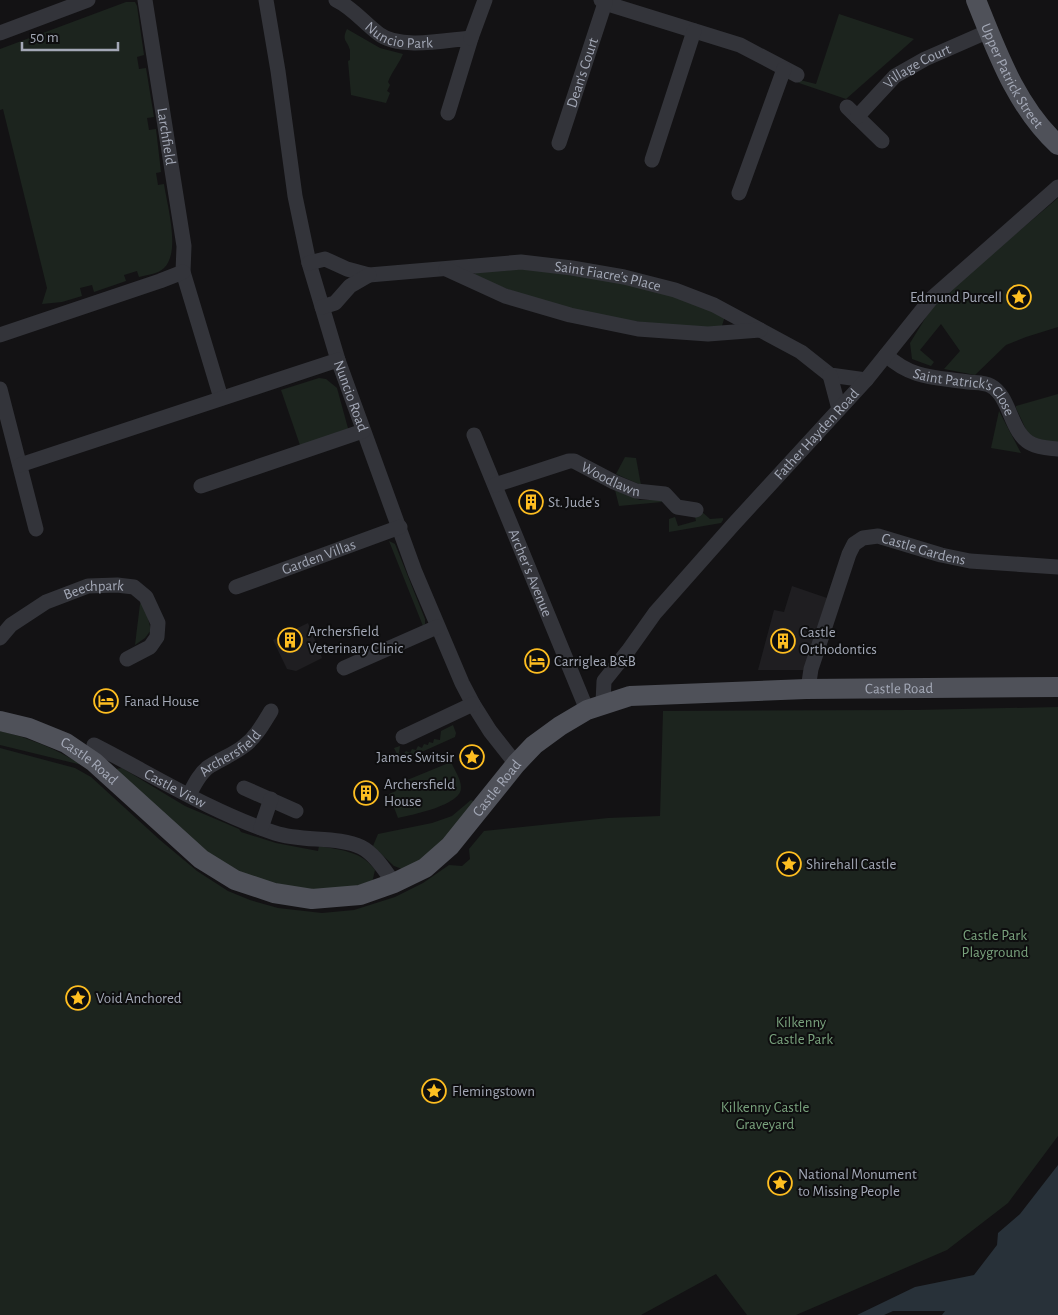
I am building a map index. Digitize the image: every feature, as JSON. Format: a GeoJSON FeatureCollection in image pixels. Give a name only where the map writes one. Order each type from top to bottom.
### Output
{"type":"FeatureCollection","features":[{"type":"Feature","properties":{"kind":"main road","name":"Upper Patrick Street"},"geometry":{"type":"LineString","coordinates":[[976,0],[999,56],[1019,97],[1037,123],[1058,145]]}},
{"type":"Feature","properties":{"kind":"main road","name":"Castle Road"},"geometry":{"type":"LineString","coordinates":[[0,721],[29,728],[66,743],[94,762],[202,859],[235,880],[274,893],[312,899],[360,895],[394,883],[425,868],[450,846],[516,764],[534,745],[560,726],[595,707],[630,696],[808,689],[1058,687]]}},
{"type":"Feature","properties":{"kind":"street"},"geometry":{"type":"LineString","coordinates":[[0,33],[88,0]]}},
{"type":"Feature","properties":{"kind":"street","name":"Larchfield"},"geometry":{"type":"LineString","coordinates":[[145,0],[184,246],[183,272],[222,398]]}},
{"type":"Feature","properties":{"kind":"street","name":"Nuncio Road"},"geometry":{"type":"LineString","coordinates":[[266,0],[295,196],[309,263],[338,360],[437,627],[473,704],[516,764]]}},
{"type":"Feature","properties":{"kind":"street","name":"Nuncio Park"},"geometry":{"type":"LineString","coordinates":[[336,0],[344,4],[380,36],[392,40],[412,43],[471,38]]}},
{"type":"Feature","properties":{"kind":"street"},"geometry":{"type":"LineString","coordinates":[[448,114],[484,0]]}},
{"type":"Feature","properties":{"kind":"street","name":"Dean's Court"},"geometry":{"type":"LineString","coordinates":[[559,143],[603,1],[740,45],[791,72],[739,193]]}},
{"type":"Feature","properties":{"kind":"street"},"geometry":{"type":"LineString","coordinates":[[652,160],[694,31]]}},
{"type":"Feature","properties":{"kind":"street","name":"Village Court"},"geometry":{"type":"LineString","coordinates":[[882,141],[852,112],[895,76],[925,59],[989,32]]}},
{"type":"Feature","properties":{"kind":"street","name":"Father Hayden Road"},"geometry":{"type":"LineString","coordinates":[[595,707],[604,681],[655,613],[866,380],[931,299],[1058,187]]}},
{"type":"Feature","properties":{"kind":"street","name":"Saint Fiacre's Place"},"geometry":{"type":"LineString","coordinates":[[309,263],[325,259],[354,272],[369,275],[520,262],[624,277],[675,290],[714,305],[801,352],[830,374],[866,380]]}},
{"type":"Feature","properties":{"kind":"street","name":"Saint Fiacre's Place"},"geometry":{"type":"LineString","coordinates":[[444,268],[505,296],[570,315],[638,329],[708,334],[762,330]]}},
{"type":"Feature","properties":{"kind":"street"},"geometry":{"type":"LineString","coordinates":[[0,335],[183,272]]}},
{"type":"Feature","properties":{"kind":"street","name":"Saint Fiacre's Place"},"geometry":{"type":"LineString","coordinates":[[322,307],[335,304],[350,286],[369,275]]}},
{"type":"Feature","properties":{"kind":"street","name":"Saint Patrick's Close"},"geometry":{"type":"LineString","coordinates":[[886,355],[910,372],[988,384],[998,390],[1022,437],[1032,444],[1058,449]]}},
{"type":"Feature","properties":{"kind":"street"},"geometry":{"type":"LineString","coordinates":[[20,465],[338,360]]}},
{"type":"Feature","properties":{"kind":"street"},"geometry":{"type":"LineString","coordinates":[[830,374],[839,409]]}},
{"type":"Feature","properties":{"kind":"street"},"geometry":{"type":"LineString","coordinates":[[0,389],[36,529]]}},
{"type":"Feature","properties":{"kind":"street"},"geometry":{"type":"LineString","coordinates":[[201,486],[363,431]]}},
{"type":"Feature","properties":{"kind":"street","name":"Archer's Avenue"},"geometry":{"type":"LineString","coordinates":[[474,435],[595,707]]}},
{"type":"Feature","properties":{"kind":"street","name":"Woodlawn"},"geometry":{"type":"LineString","coordinates":[[495,485],[569,461],[636,491],[665,494],[677,507],[696,510]]}},
{"type":"Feature","properties":{"kind":"street","name":"Garden Villas"},"geometry":{"type":"LineString","coordinates":[[236,587],[400,527]]}},
{"type":"Feature","properties":{"kind":"street","name":"Castle Gardens"},"geometry":{"type":"LineString","coordinates":[[808,689],[811,669],[849,554],[854,544],[864,538],[878,536],[941,555],[970,561],[1058,567]]}},
{"type":"Feature","properties":{"kind":"street","name":"Beechpark"},"geometry":{"type":"LineString","coordinates":[[0,638],[11,625],[46,602],[88,586],[118,585],[134,587],[146,596],[158,624],[157,637],[150,647],[127,658]]}},
{"type":"Feature","properties":{"kind":"street"},"geometry":{"type":"LineString","coordinates":[[344,668],[437,627]]}},
{"type":"Feature","properties":{"kind":"street"},"geometry":{"type":"LineString","coordinates":[[403,737],[473,704]]}},
{"type":"Feature","properties":{"kind":"street","name":"Archersfield"},"geometry":{"type":"LineString","coordinates":[[189,795],[200,774],[209,766],[245,746],[256,735],[271,711]]}},
{"type":"Feature","properties":{"kind":"street","name":"Castle View"},"geometry":{"type":"LineString","coordinates":[[94,745],[245,823],[277,834],[304,840],[340,841],[361,847],[380,864],[394,883]]}},
{"type":"Feature","properties":{"kind":"street"},"geometry":{"type":"LineString","coordinates":[[244,788],[296,811]]}},
{"type":"Feature","properties":{"kind":"street"},"geometry":{"type":"LineString","coordinates":[[261,828],[271,800]]}},
{"type":"Feature","properties":{"kind":"shaded area"},"geometry":{"type":"Polygon","coordinates":[[[792,586],[827,598],[804,670],[758,670],[774,610],[784,612],[792,586]]]}},
{"type":"Feature","properties":{"kind":"shaded area"},"geometry":{"type":"Polygon","coordinates":[[[308,623],[322,658],[296,671],[287,669],[273,640],[308,623]]]}},
{"type":"Feature","properties":{"kind":"shaded area"},"geometry":{"type":"Polygon","coordinates":[[[1058,1165],[1058,1315],[942,1315],[945,1311],[893,1311],[884,1315],[857,1315],[915,1287],[974,1275],[997,1245],[998,1233],[1020,1214],[1058,1165]]]}},
{"type":"Feature","properties":{"kind":"green space"},"geometry":{"type":"Polygon","coordinates":[[[126,2],[135,2],[137,6],[144,55],[137,57],[139,69],[146,68],[154,117],[147,118],[149,130],[156,129],[161,172],[156,173],[158,185],[164,184],[172,228],[172,251],[169,261],[164,268],[156,273],[139,277],[137,271],[124,275],[126,281],[94,292],[92,285],[80,288],[82,296],[62,302],[42,304],[47,288],[3,109],[0,110],[0,49],[126,2]]]}},
{"type":"Feature","properties":{"kind":"green space"},"geometry":{"type":"Polygon","coordinates":[[[839,14],[914,39],[846,99],[799,83],[800,80],[816,84],[839,14]]]}},
{"type":"Feature","properties":{"kind":"green space"},"geometry":{"type":"Polygon","coordinates":[[[347,29],[380,48],[403,54],[388,82],[390,85],[387,91],[390,93],[386,103],[351,95],[348,61],[350,60],[350,50],[345,39],[347,29]]]}},
{"type":"Feature","properties":{"kind":"green space"},"geometry":{"type":"Polygon","coordinates":[[[1058,198],[1058,327],[1006,345],[975,375],[944,369],[960,351],[941,324],[920,350],[934,362],[931,366],[912,359],[910,343],[931,309],[961,280],[1058,198]]]}},
{"type":"Feature","properties":{"kind":"green space"},"geometry":{"type":"Polygon","coordinates":[[[520,264],[662,289],[725,316],[721,329],[655,324],[613,318],[572,310],[531,298],[474,275],[476,268],[520,264]]]}},
{"type":"Feature","properties":{"kind":"green space"},"geometry":{"type":"Polygon","coordinates":[[[319,378],[326,379],[337,388],[349,432],[301,448],[281,390],[319,378]]]}},
{"type":"Feature","properties":{"kind":"green space"},"geometry":{"type":"Polygon","coordinates":[[[1058,394],[1058,445],[1030,438],[1016,406],[1058,394]]]}},
{"type":"Feature","properties":{"kind":"green space"},"geometry":{"type":"Polygon","coordinates":[[[999,411],[1021,453],[991,448],[999,411]]]}},
{"type":"Feature","properties":{"kind":"green space"},"geometry":{"type":"Polygon","coordinates":[[[625,457],[636,458],[641,485],[616,474],[625,457]]]}},
{"type":"Feature","properties":{"kind":"green space"},"geometry":{"type":"Polygon","coordinates":[[[615,490],[640,500],[661,500],[662,502],[619,506],[615,490]]]}},
{"type":"Feature","properties":{"kind":"green space"},"geometry":{"type":"Polygon","coordinates":[[[694,512],[702,512],[710,519],[723,518],[723,520],[721,523],[669,532],[669,519],[675,517],[678,526],[696,521],[694,512]]]}},
{"type":"Feature","properties":{"kind":"green space"},"geometry":{"type":"Polygon","coordinates":[[[389,541],[395,544],[425,619],[423,626],[389,541]]]}},
{"type":"Feature","properties":{"kind":"green space"},"geometry":{"type":"Polygon","coordinates":[[[140,604],[145,607],[151,630],[145,638],[135,645],[140,604]]]}},
{"type":"Feature","properties":{"kind":"green space","name":"Kilkenny Castle Park"},"geometry":{"type":"Polygon","coordinates":[[[1058,707],[1058,1136],[1008,1203],[947,1250],[796,1315],[747,1315],[716,1274],[641,1315],[0,1315],[0,748],[75,768],[91,777],[197,871],[228,891],[278,908],[322,913],[354,910],[395,897],[423,883],[449,865],[462,866],[470,859],[469,849],[484,831],[608,818],[660,816],[663,711],[915,710],[1058,707]]]}},
{"type":"Feature","properties":{"kind":"green space"},"geometry":{"type":"Polygon","coordinates":[[[453,725],[456,733],[455,737],[406,759],[398,756],[394,748],[400,746],[399,753],[402,756],[406,751],[410,753],[412,749],[416,750],[418,746],[422,748],[424,744],[433,743],[434,739],[440,740],[441,731],[453,725]]]}},
{"type":"Feature","properties":{"kind":"green space"},"geometry":{"type":"Polygon","coordinates":[[[0,731],[42,745],[82,765],[0,745],[0,731]]]}},
{"type":"Feature","properties":{"kind":"green space"},"geometry":{"type":"Polygon","coordinates":[[[451,762],[461,787],[454,799],[424,812],[398,818],[389,794],[396,791],[395,785],[451,762]]]}},
{"type":"Feature","properties":{"kind":"green space"},"geometry":{"type":"Polygon","coordinates":[[[122,768],[185,806],[239,829],[241,832],[276,843],[318,851],[319,846],[343,850],[357,855],[375,870],[372,883],[328,892],[261,883],[206,853],[115,769],[122,768]]]}},
{"type":"Feature","properties":{"kind":"green space"},"geometry":{"type":"Polygon","coordinates":[[[471,800],[476,802],[439,846],[424,859],[402,869],[394,866],[373,846],[378,834],[432,823],[452,816],[471,800]]]}},
{"type":"Feature","properties":{"kind":"place","name":"Edmund Purcell"},"geometry":{"type":"Point","coordinates":[1019,297]}},
{"type":"Feature","properties":{"kind":"place","name":"St. Jude's"},"geometry":{"type":"Point","coordinates":[531,502]}},
{"type":"Feature","properties":{"kind":"place","name":"Archersfield Veterinary Clinic"},"geometry":{"type":"Point","coordinates":[290,640]}},
{"type":"Feature","properties":{"kind":"place","name":"Castle Orthodontics"},"geometry":{"type":"Point","coordinates":[783,641]}},
{"type":"Feature","properties":{"kind":"place","name":"Carriglea B&B"},"geometry":{"type":"Point","coordinates":[537,661]}},
{"type":"Feature","properties":{"kind":"place","name":"Fanad House"},"geometry":{"type":"Point","coordinates":[106,701]}},
{"type":"Feature","properties":{"kind":"place","name":"James Switsir"},"geometry":{"type":"Point","coordinates":[472,757]}},
{"type":"Feature","properties":{"kind":"place","name":"Archersfield House"},"geometry":{"type":"Point","coordinates":[366,793]}},
{"type":"Feature","properties":{"kind":"place","name":"Shirehall Castle"},"geometry":{"type":"Point","coordinates":[789,864]}},
{"type":"Feature","properties":{"kind":"place","name":"Void Anchored"},"geometry":{"type":"Point","coordinates":[78,998]}},
{"type":"Feature","properties":{"kind":"place","name":"Flemingstown"},"geometry":{"type":"Point","coordinates":[434,1091]}},
{"type":"Feature","properties":{"kind":"place","name":"National Monument to Missing People"},"geometry":{"type":"Point","coordinates":[780,1183]}},
{"type":"Feature","properties":{"kind":"park label","name":"Castle Park Playground"},"geometry":{"type":"Point","coordinates":[995,944]}},
{"type":"Feature","properties":{"kind":"park label","name":"Kilkenny Castle Graveyard"},"geometry":{"type":"Point","coordinates":[765,1116]}}]}
